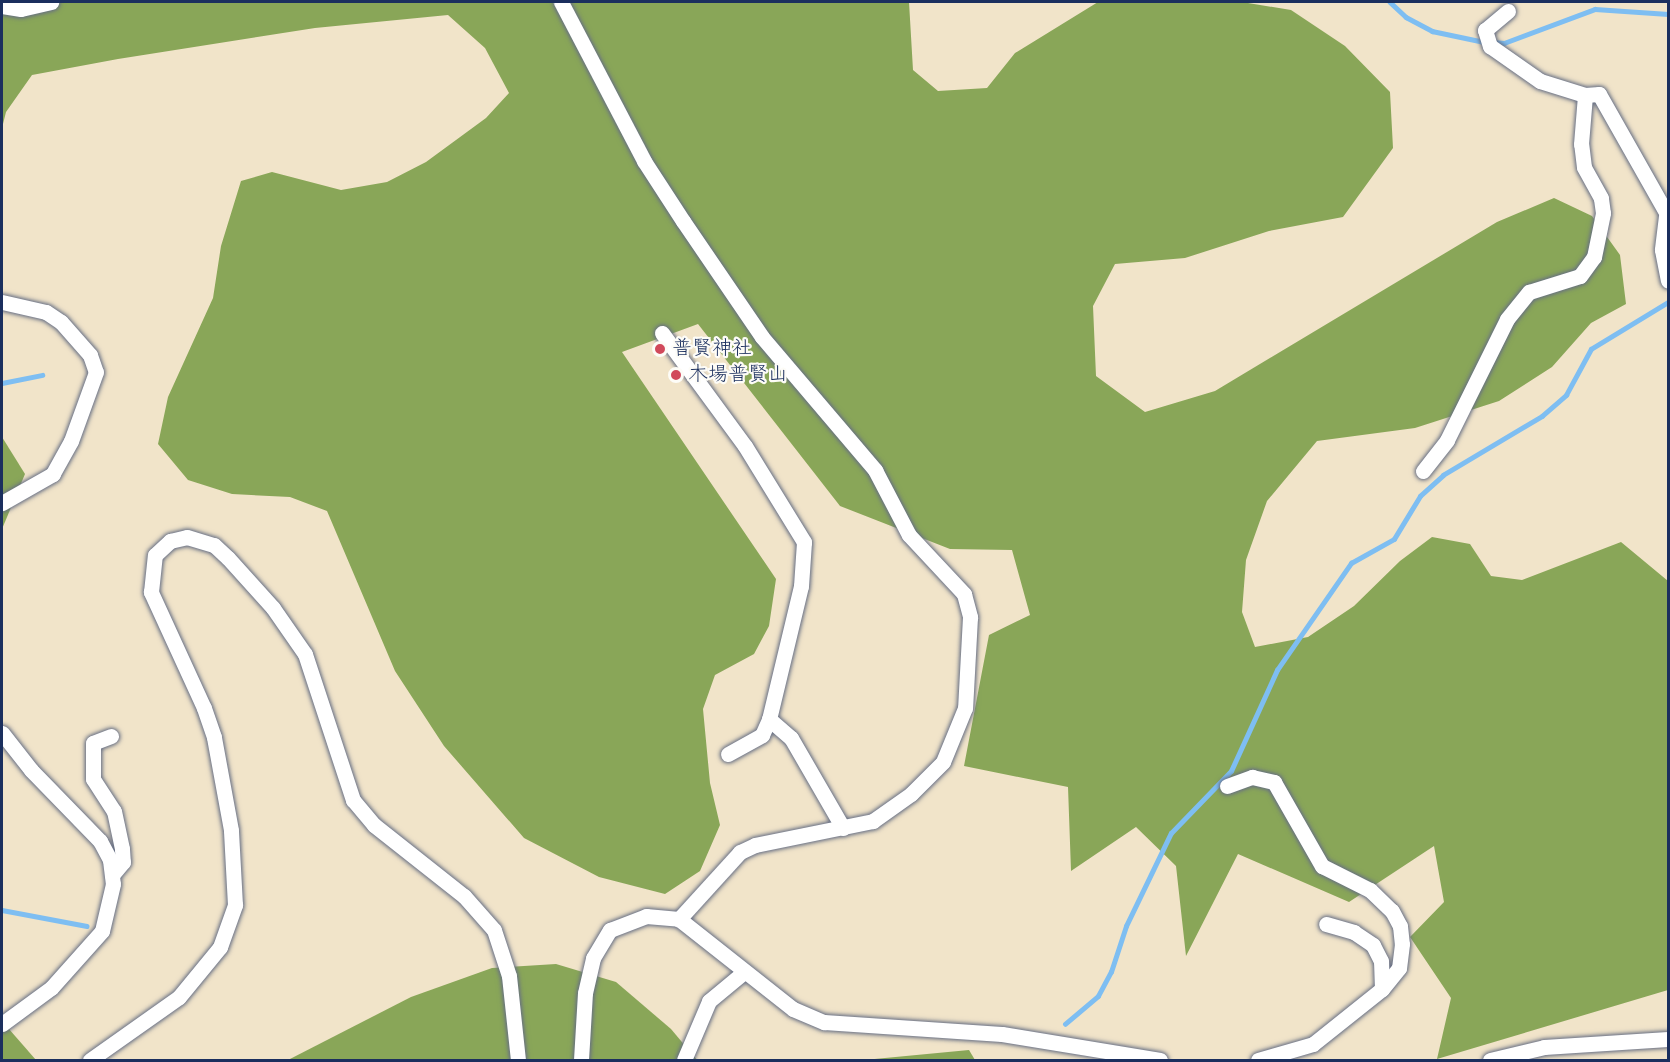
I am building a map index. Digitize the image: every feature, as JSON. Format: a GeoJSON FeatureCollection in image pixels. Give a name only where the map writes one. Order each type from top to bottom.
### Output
{"type":"FeatureCollection","features":[{"type":"Feature","properties":{"kind":"street"},"geometry":{"type":"LineString","coordinates":[[2,6],[21,9],[51,2]]}},
{"type":"Feature","properties":{"kind":"street"},"geometry":{"type":"LineString","coordinates":[[561,2],[644,161],[683,221],[762,337],[875,470],[909,535],[964,594],[970,617],[970,655],[965,708],[950,752],[890,813],[873,821],[755,845],[741,852],[679,919]]}},
{"type":"Feature","properties":{"kind":"street"},"geometry":{"type":"LineString","coordinates":[[1508,11],[1485,30],[1488,42],[1540,81],[1585,95],[1599,94],[1667,216],[1662,250],[1668,280]]}},
{"type":"Feature","properties":{"kind":"street"},"geometry":{"type":"LineString","coordinates":[[1423,471],[1447,440],[1507,319],[1529,292],[1580,276],[1594,257],[1603,213],[1601,198],[1584,167],[1577,129],[1585,95]]}},
{"type":"Feature","properties":{"kind":"street"},"geometry":{"type":"LineString","coordinates":[[2,302],[46,312],[61,322],[90,355],[96,372],[71,441],[53,474],[2,503]]}},
{"type":"Feature","properties":{"kind":"street"},"geometry":{"type":"LineString","coordinates":[[662,333],[745,446],[804,542],[801,586],[769,719],[762,735],[728,754]]}},
{"type":"Feature","properties":{"kind":"street"},"geometry":{"type":"LineString","coordinates":[[90,1060],[179,997],[220,947],[235,905],[231,830],[214,737],[204,708],[151,592],[155,555],[170,541],[187,537],[214,545],[228,558],[273,608],[305,654],[353,800],[374,825],[464,896],[494,930],[509,976],[518,1060]]}},
{"type":"Feature","properties":{"kind":"street"},"geometry":{"type":"LineString","coordinates":[[769,719],[791,738],[843,828]]}},
{"type":"Feature","properties":{"kind":"street"},"geometry":{"type":"LineString","coordinates":[[2,733],[31,770],[100,840],[112,875],[102,931],[51,988],[2,1024]]}},
{"type":"Feature","properties":{"kind":"street"},"geometry":{"type":"LineString","coordinates":[[111,736],[93,743],[93,779],[114,811],[122,849],[123,862],[112,875]]}},
{"type":"Feature","properties":{"kind":"street"},"geometry":{"type":"LineString","coordinates":[[1227,786],[1252,777],[1274,782],[1322,866],[1370,890],[1392,911],[1400,926],[1402,944],[1399,968],[1382,989],[1313,1044],[1257,1060]]}},
{"type":"Feature","properties":{"kind":"street"},"geometry":{"type":"LineString","coordinates":[[581,1060],[585,993],[593,958],[601,941],[610,930],[633,919],[679,919],[794,1009],[831,1023],[1002,1035],[1160,1060]]}},
{"type":"Feature","properties":{"kind":"street"},"geometry":{"type":"LineString","coordinates":[[1326,924],[1354,932],[1373,945],[1382,961],[1382,989]]}},
{"type":"Feature","properties":{"kind":"street"},"geometry":{"type":"LineString","coordinates":[[684,1060],[709,1001],[744,972]]}},
{"type":"Feature","properties":{"kind":"street"},"geometry":{"type":"LineString","coordinates":[[1490,1060],[1544,1047],[1668,1039]]}},
{"type":"Feature","properties":{"kind":"green space"},"geometry":{"type":"Polygon","coordinates":[[[2,2],[909,2],[913,70],[938,91],[987,88],[1015,53],[1098,2],[1242,2],[1291,10],[1345,46],[1390,92],[1393,148],[1343,217],[1269,231],[1185,258],[1115,264],[1093,306],[1096,376],[1145,412],[1215,391],[1497,222],[1554,198],[1592,216],[1620,255],[1626,304],[1591,323],[1552,367],[1499,401],[1415,428],[1317,441],[1267,501],[1246,560],[1242,612],[1255,647],[1308,637],[1354,606],[1400,561],[1432,537],[1470,544],[1491,576],[1522,580],[1621,542],[1668,581],[1668,990],[1437,1059],[1451,998],[1410,937],[1444,902],[1434,846],[1349,902],[1238,854],[1186,956],[1176,866],[1136,827],[1071,871],[1068,787],[964,766],[989,635],[1030,615],[1012,550],[950,549],[840,506],[698,324],[622,352],[776,579],[769,626],[754,654],[715,675],[703,709],[710,783],[720,825],[700,871],[665,894],[599,877],[524,838],[444,746],[395,671],[327,511],[290,497],[232,494],[188,480],[158,444],[168,397],[213,298],[221,246],[241,181],[272,172],[341,190],[387,182],[426,162],[486,118],[509,93],[485,48],[448,15],[315,28],[118,59],[32,75],[6,112],[2,128],[2,2]]]}},
{"type":"Feature","properties":{"kind":"green space"},"geometry":{"type":"Polygon","coordinates":[[[2,437],[25,474],[2,529],[2,437]]]}},
{"type":"Feature","properties":{"kind":"green space"},"geometry":{"type":"Polygon","coordinates":[[[556,964],[616,982],[671,1029],[697,1060],[288,1060],[411,997],[492,968],[556,964]]]}},
{"type":"Feature","properties":{"kind":"green space"},"geometry":{"type":"Polygon","coordinates":[[[2,1021],[36,1060],[2,1060],[2,1021]]]}},
{"type":"Feature","properties":{"kind":"green space"},"geometry":{"type":"Polygon","coordinates":[[[969,1050],[975,1060],[864,1060],[969,1050]]]}},
{"type":"Feature","properties":{"kind":"waterway"},"geometry":{"type":"LineString","coordinates":[[1390,2],[1406,17],[1432,31],[1484,42]]}},
{"type":"Feature","properties":{"kind":"waterway"},"geometry":{"type":"LineString","coordinates":[[1493,42],[1504,43],[1595,9],[1668,14]]}},
{"type":"Feature","properties":{"kind":"waterway"},"geometry":{"type":"LineString","coordinates":[[1065,1024],[1098,996],[1111,972],[1126,926],[1171,833],[1231,771],[1277,670],[1351,563],[1394,539],[1420,496],[1443,475],[1542,416],[1566,395],[1591,349],[1668,302]]}},
{"type":"Feature","properties":{"kind":"waterway"},"geometry":{"type":"LineString","coordinates":[[2,383],[42,375]]}},
{"type":"Feature","properties":{"kind":"waterway"},"geometry":{"type":"LineString","coordinates":[[2,910],[87,926]]}},
{"type":"Feature","properties":{"kind":"place","name":"普賢神社"},"geometry":{"type":"Point","coordinates":[660,349]}},
{"type":"Feature","properties":{"kind":"place","name":"木場普賢山"},"geometry":{"type":"Point","coordinates":[676,375]}}]}
